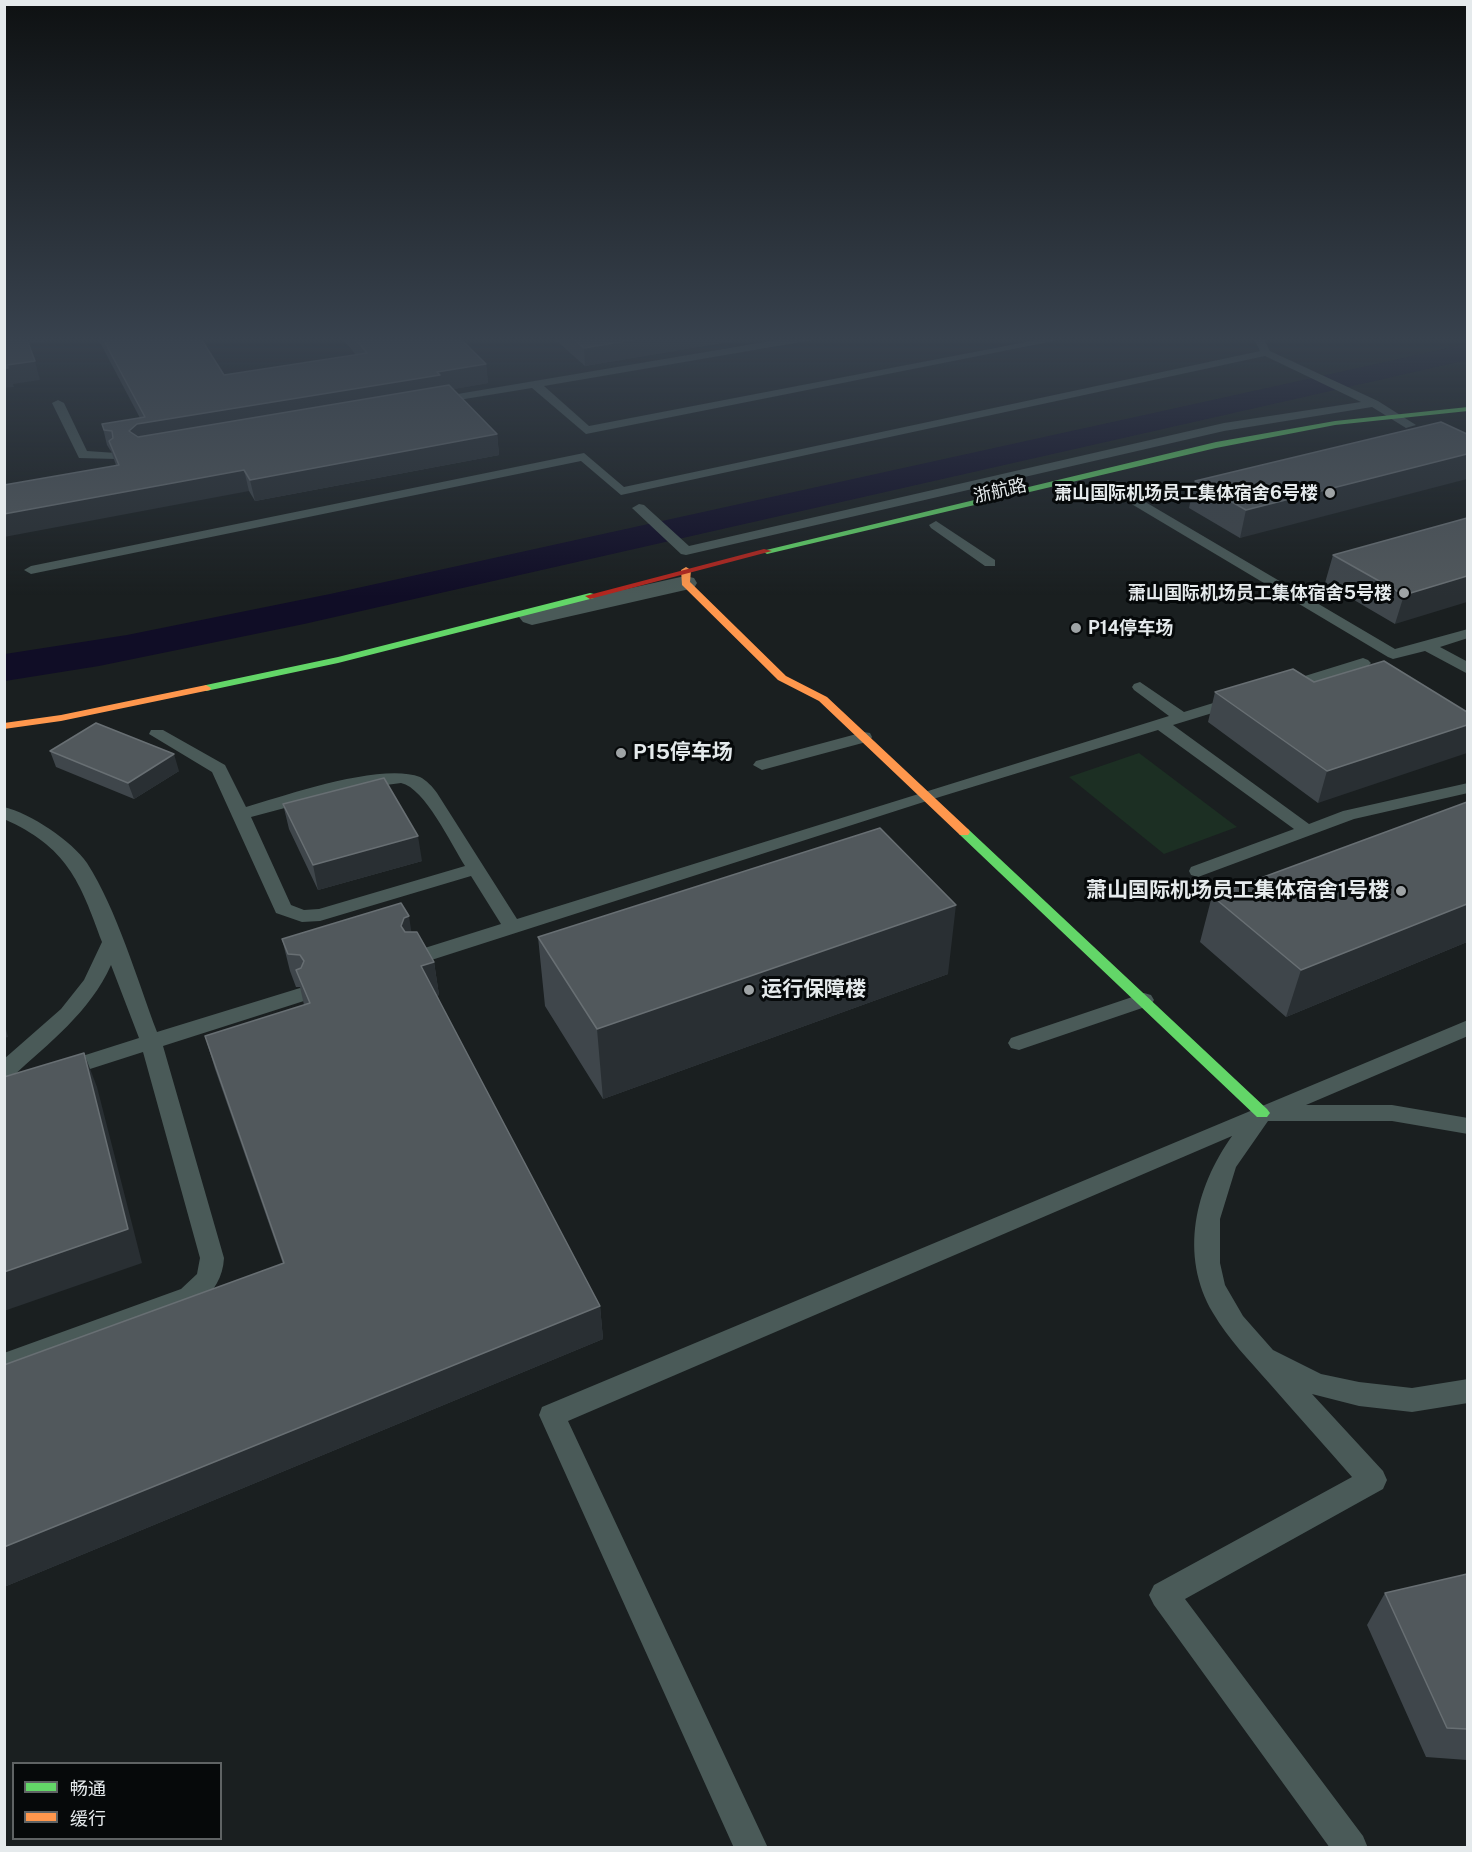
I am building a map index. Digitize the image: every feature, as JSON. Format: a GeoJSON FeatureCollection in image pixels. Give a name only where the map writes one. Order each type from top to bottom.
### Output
{"type":"FeatureCollection","features":[{"type":"Feature","properties":{"kind":"street","name":"浙航路"},"geometry":{"type":"LineString","coordinates":[[692,578],[1216,445],[1285,431],[1341,423]]}},
{"type":"Feature","properties":{"kind":"street","name":"浙航路"},"geometry":{"type":"LineString","coordinates":[[692,578],[936,525],[1283,443],[1428,423]]}},
{"type":"Feature","properties":{"kind":"street"},"geometry":{"type":"LineString","coordinates":[[4,726],[61,718],[304,667],[474,627],[522,619],[692,578],[782,678],[823,699]]}},
{"type":"Feature","properties":{"kind":"street"},"geometry":{"type":"LineString","coordinates":[[806,672],[823,699],[1262,1113]]}},
{"type":"Feature","properties":{"kind":"lane"},"geometry":{"type":"LineString","coordinates":[[66,423],[79,451],[91,457],[111,456]]}},
{"type":"Feature","properties":{"kind":"lane"},"geometry":{"type":"LineString","coordinates":[[579,423],[586,430],[620,423]]}},
{"type":"Feature","properties":{"kind":"lane"},"geometry":{"type":"LineString","coordinates":[[31,570],[584,457],[621,491],[937,423]]}},
{"type":"Feature","properties":{"kind":"lane"},"geometry":{"type":"LineString","coordinates":[[639,508],[686,551],[1246,423]]}},
{"type":"Feature","properties":{"kind":"lane"},"geometry":{"type":"LineString","coordinates":[[1108,483],[1393,654]]}},
{"type":"Feature","properties":{"kind":"lane"},"geometry":{"type":"LineString","coordinates":[[936,525],[990,563]]}},
{"type":"Feature","properties":{"kind":"lane"},"geometry":{"type":"LineString","coordinates":[[1272,690],[1367,666],[1393,654],[1467,633]]}},
{"type":"Feature","properties":{"kind":"lane"},"geometry":{"type":"LineString","coordinates":[[1427,646],[1467,669]]}},
{"type":"Feature","properties":{"kind":"lane"},"geometry":{"type":"LineString","coordinates":[[1140,687],[1182,718]]}},
{"type":"Feature","properties":{"kind":"lane"},"geometry":{"type":"LineString","coordinates":[[419,957],[927,795],[1250,697]]}},
{"type":"Feature","properties":{"kind":"lane"},"geometry":{"type":"LineString","coordinates":[[1161,724],[1306,830]]}},
{"type":"Feature","properties":{"kind":"lane"},"geometry":{"type":"LineString","coordinates":[[157,734],[219,769],[242,814],[283,909],[302,916],[320,915],[474,869]]}},
{"type":"Feature","properties":{"kind":"lane"},"geometry":{"type":"LineString","coordinates":[[762,765],[864,737]]}},
{"type":"Feature","properties":{"kind":"lane"},"geometry":{"type":"LineString","coordinates":[[242,814],[363,782],[394,777],[415,781],[428,793],[513,928]]}},
{"type":"Feature","properties":{"kind":"lane"},"geometry":{"type":"LineString","coordinates":[[1198,871],[1349,815],[1467,788]]}},
{"type":"Feature","properties":{"kind":"lane"},"geometry":{"type":"LineString","coordinates":[[4,812],[37,827],[78,864],[98,904],[151,1043],[212,1258],[212,1271],[204,1285],[190,1296],[4,1365]]}},
{"type":"Feature","properties":{"kind":"lane"},"geometry":{"type":"LineString","coordinates":[[4,1072],[68,1014],[93,983],[112,942]]}},
{"type":"Feature","properties":{"kind":"lane"},"geometry":{"type":"LineString","coordinates":[[4,1087],[300,995]]}},
{"type":"Feature","properties":{"kind":"lane"},"geometry":{"type":"LineString","coordinates":[[1019,1043],[1144,1000]]}},
{"type":"Feature","properties":{"kind":"lane"},"geometry":{"type":"LineString","coordinates":[[751,1848],[552,1415],[1467,1027]]}},
{"type":"Feature","properties":{"kind":"lane"},"geometry":{"type":"LineString","coordinates":[[1262,1113],[1392,1113],[1467,1126]]}},
{"type":"Feature","properties":{"kind":"lane"},"geometry":{"type":"LineString","coordinates":[[1262,1113],[1221,1173],[1208,1208],[1205,1263],[1216,1299],[1240,1332],[1373,1480],[1164,1595],[1351,1848]]}},
{"type":"Feature","properties":{"kind":"lane"},"geometry":{"type":"LineString","coordinates":[[1240,1332],[1282,1368],[1345,1392],[1414,1400],[1467,1391]]}},
{"type":"Feature","properties":{"kind":"green space"},"geometry":{"type":"Polygon","coordinates":[[[1139,753],[1237,827],[1164,854],[1069,777],[1139,753]]]}},
{"type":"Feature","properties":{"kind":"shaded area"},"geometry":{"type":"Polygon","coordinates":[[[1106,423],[1188,423],[304,624],[99,666],[5,681],[5,654],[127,635],[330,594],[1106,423]]]}},
{"type":"Feature","properties":{"kind":"building"},"geometry":{"type":"Polygon","coordinates":[[[141,423],[129,431],[138,437],[219,423],[487,423],[497,434],[250,480],[244,470],[4,514],[4,485],[119,465],[109,441],[113,438],[112,431],[104,430],[102,424],[141,423]]]}},
{"type":"Feature","properties":{"kind":"building"},"geometry":{"type":"Polygon","coordinates":[[[1435,423],[1444,423],[1467,434],[1467,454],[1246,510],[1195,481],[1435,423]]]}},
{"type":"Feature","properties":{"kind":"building"},"geometry":{"type":"Polygon","coordinates":[[[1467,518],[1467,576],[1404,595],[1333,555],[1467,518]]]}},
{"type":"Feature","properties":{"kind":"building"},"geometry":{"type":"Polygon","coordinates":[[[1384,661],[1467,712],[1467,725],[1327,771],[1215,692],[1293,669],[1314,682],[1384,661]]]}},
{"type":"Feature","properties":{"kind":"building"},"geometry":{"type":"Polygon","coordinates":[[[96,723],[174,754],[128,783],[50,751],[96,723]]]}},
{"type":"Feature","properties":{"kind":"building"},"geometry":{"type":"Polygon","coordinates":[[[384,778],[418,836],[313,865],[283,804],[384,778]]]}},
{"type":"Feature","properties":{"kind":"building"},"geometry":{"type":"Polygon","coordinates":[[[1467,802],[1467,904],[1301,970],[1212,896],[1467,802]]]}},
{"type":"Feature","properties":{"kind":"building"},"geometry":{"type":"Polygon","coordinates":[[[880,828],[956,905],[597,1029],[538,937],[880,828]]]}},
{"type":"Feature","properties":{"kind":"building"},"geometry":{"type":"Polygon","coordinates":[[[401,903],[409,916],[404,918],[401,926],[405,932],[417,932],[434,962],[421,966],[600,1306],[4,1547],[4,1365],[284,1263],[205,1036],[310,1003],[296,970],[301,968],[304,961],[300,955],[288,954],[282,939],[401,903]]]}},
{"type":"Feature","properties":{"kind":"building"},"geometry":{"type":"Polygon","coordinates":[[[84,1053],[128,1229],[4,1272],[4,1077],[84,1053]]]}},
{"type":"Feature","properties":{"kind":"building"},"geometry":{"type":"Polygon","coordinates":[[[1467,1574],[1467,1729],[1447,1728],[1385,1593],[1467,1574]]]}},
{"type":"Feature","properties":{"kind":"traffic: fast"},"geometry":{"type":"LineString","coordinates":[[767,551],[1216,445],[1333,423]]}},
{"type":"Feature","properties":{"kind":"traffic: fast"},"geometry":{"type":"LineString","coordinates":[[206,688],[338,660],[590,596]]}},
{"type":"Feature","properties":{"kind":"traffic: fast"},"geometry":{"type":"LineString","coordinates":[[964,832],[1262,1113]]}},
{"type":"Feature","properties":{"kind":"traffic: slow"},"geometry":{"type":"LineString","coordinates":[[686,570],[685,583],[782,678],[823,699],[964,832]]}},
{"type":"Feature","properties":{"kind":"traffic: slow"},"geometry":{"type":"LineString","coordinates":[[4,726],[61,718],[206,688]]}},
{"type":"Feature","properties":{"kind":"traffic: jam"},"geometry":{"type":"LineString","coordinates":[[590,596],[767,551]]}},
{"type":"Feature","properties":{"kind":"place","name":"萧山国际机场员工集体宿舍6号楼"},"geometry":{"type":"Point","coordinates":[1330,493]}},
{"type":"Feature","properties":{"kind":"place","name":"萧山国际机场员工集体宿舍5号楼"},"geometry":{"type":"Point","coordinates":[1404,593]}},
{"type":"Feature","properties":{"kind":"place","name":"P14停车场"},"geometry":{"type":"Point","coordinates":[1076,628]}},
{"type":"Feature","properties":{"kind":"place","name":"P15停车场"},"geometry":{"type":"Point","coordinates":[621,753]}},
{"type":"Feature","properties":{"kind":"place","name":"萧山国际机场员工集体宿舍1号楼"},"geometry":{"type":"Point","coordinates":[1401,891]}},
{"type":"Feature","properties":{"kind":"place","name":"运行保障楼"},"geometry":{"type":"Point","coordinates":[749,990]}}]}
